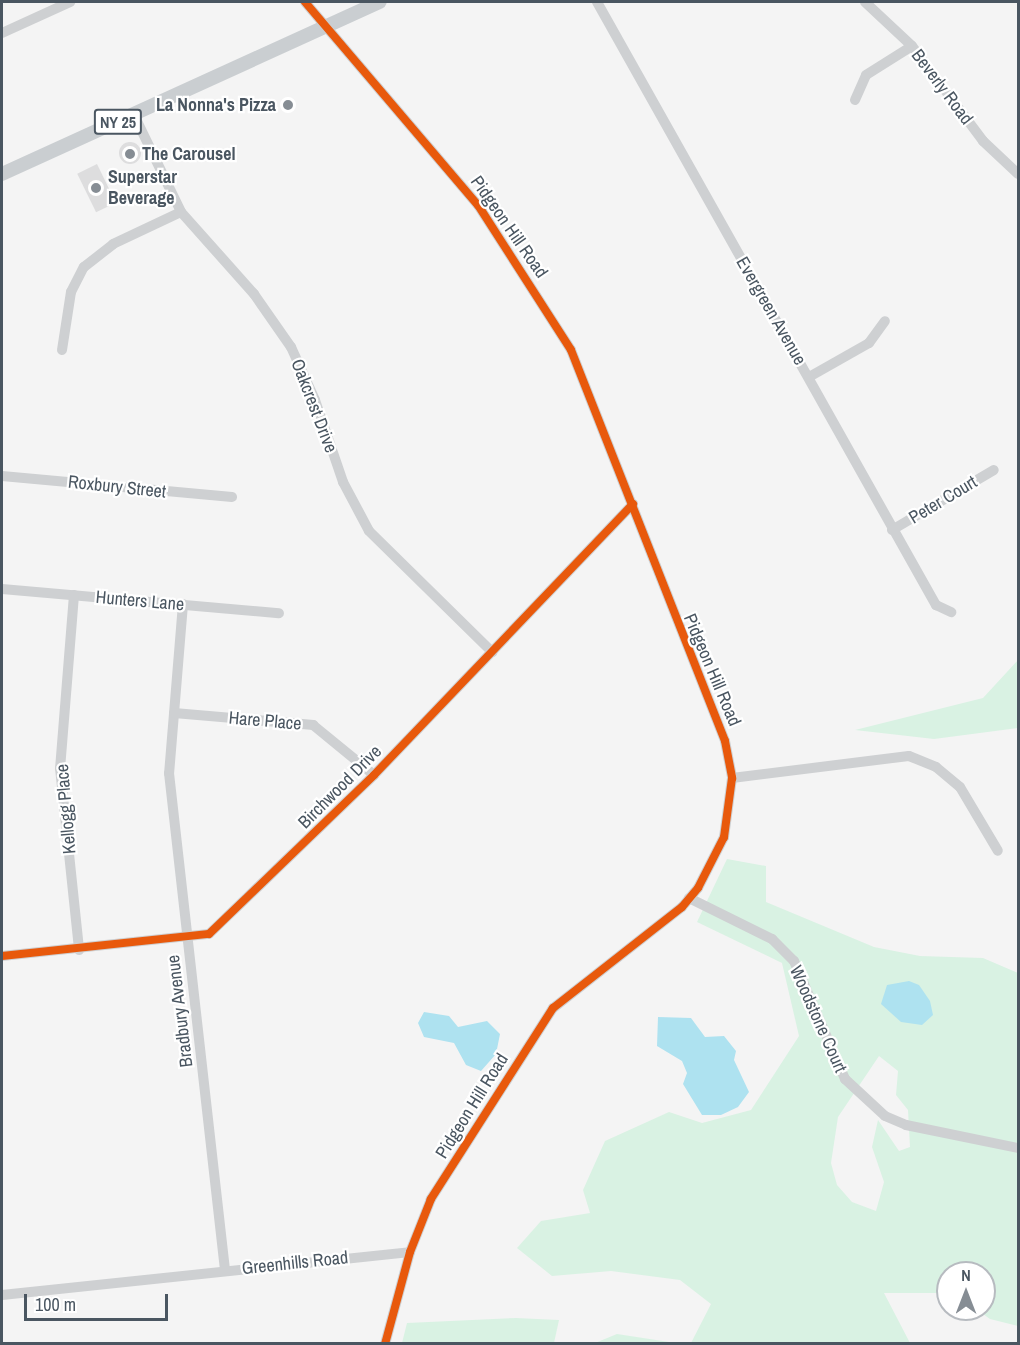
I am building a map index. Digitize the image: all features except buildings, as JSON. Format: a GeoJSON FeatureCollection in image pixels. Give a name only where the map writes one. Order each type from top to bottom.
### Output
{"type":"FeatureCollection","features":[{"type":"Feature","properties":{"kind":"main road","name":"NY 25"},"geometry":{"type":"LineString","coordinates":[[2,174],[380,2]]}},
{"type":"Feature","properties":{"kind":"street"},"geometry":{"type":"LineString","coordinates":[[2,33],[70,2]]}},
{"type":"Feature","properties":{"kind":"street","name":"Pidgeon Hill Road"},"geometry":{"type":"LineString","coordinates":[[305,2],[444,162],[510,250],[571,350],[633,504],[688,656],[725,741],[732,778],[723,837],[712,866],[689,898],[553,1008],[432,1199],[410,1252],[385,1344]]}},
{"type":"Feature","properties":{"kind":"street","name":"Evergreen Avenue"},"geometry":{"type":"LineString","coordinates":[[597,2],[892,530],[936,605],[951,612]]}},
{"type":"Feature","properties":{"kind":"street","name":"Beverly Road"},"geometry":{"type":"LineString","coordinates":[[865,2],[912,46],[983,141],[1018,174]]}},
{"type":"Feature","properties":{"kind":"street"},"geometry":{"type":"LineString","coordinates":[[855,100],[866,75],[912,46]]}},
{"type":"Feature","properties":{"kind":"street","name":"Oakcrest Drive"},"geometry":{"type":"LineString","coordinates":[[134,115],[181,212],[254,294],[291,347],[315,400],[343,482],[369,531],[492,652]]}},
{"type":"Feature","properties":{"kind":"street"},"geometry":{"type":"LineString","coordinates":[[62,350],[72,292],[84,267],[113,244],[181,212]]}},
{"type":"Feature","properties":{"kind":"street"},"geometry":{"type":"LineString","coordinates":[[808,377],[868,343],[885,321]]}},
{"type":"Feature","properties":{"kind":"street","name":"Peter Court"},"geometry":{"type":"LineString","coordinates":[[892,530],[994,470]]}},
{"type":"Feature","properties":{"kind":"street","name":"Roxbury Street"},"geometry":{"type":"LineString","coordinates":[[2,476],[232,497]]}},
{"type":"Feature","properties":{"kind":"street","name":"Birchwood Drive"},"geometry":{"type":"LineString","coordinates":[[2,956],[187,939],[208,934],[374,775],[633,504]]}},
{"type":"Feature","properties":{"kind":"street","name":"Hunters Lane"},"geometry":{"type":"LineString","coordinates":[[2,589],[279,613]]}},
{"type":"Feature","properties":{"kind":"street","name":"Kellogg Place"},"geometry":{"type":"LineString","coordinates":[[74,595],[60,768],[79,950]]}},
{"type":"Feature","properties":{"kind":"street","name":"Bradbury Avenue"},"geometry":{"type":"LineString","coordinates":[[183,604],[169,773],[225,1270]]}},
{"type":"Feature","properties":{"kind":"street","name":"Hare Place"},"geometry":{"type":"LineString","coordinates":[[174,713],[313,725],[374,775]]}},
{"type":"Feature","properties":{"kind":"street"},"geometry":{"type":"LineString","coordinates":[[732,778],[909,756],[936,767],[960,787],[998,851]]}},
{"type":"Feature","properties":{"kind":"street","name":"Woodstone Court"},"geometry":{"type":"LineString","coordinates":[[689,898],[772,939],[794,961],[845,1079],[885,1116],[906,1125],[1018,1148]]}},
{"type":"Feature","properties":{"kind":"street","name":"Greenhills Road"},"geometry":{"type":"LineString","coordinates":[[2,1295],[410,1252]]}},
{"type":"Feature","properties":{"kind":"green space"},"geometry":{"type":"Polygon","coordinates":[[[1018,660],[1018,728],[934,739],[855,730],[983,698],[1018,660]]]}},
{"type":"Feature","properties":{"kind":"green space"},"geometry":{"type":"Polygon","coordinates":[[[727,859],[766,866],[766,902],[874,947],[920,956],[983,958],[1018,973],[1018,1326],[996,1320],[996,1261],[936,1261],[936,1293],[884,1293],[910,1343],[691,1343],[711,1304],[680,1280],[611,1271],[552,1276],[517,1248],[541,1221],[590,1213],[583,1190],[605,1141],[669,1112],[702,1123],[751,1110],[799,1036],[782,963],[697,922],[727,859]],[[879,1056],[838,1117],[831,1163],[837,1185],[852,1202],[876,1211],[884,1182],[872,1147],[878,1120],[899,1151],[910,1147],[908,1110],[896,1095],[898,1071],[879,1056]]]}},
{"type":"Feature","properties":{"kind":"green space"},"geometry":{"type":"Polygon","coordinates":[[[516,1318],[559,1320],[554,1343],[402,1343],[407,1323],[516,1318]]]}},
{"type":"Feature","properties":{"kind":"green space"},"geometry":{"type":"Polygon","coordinates":[[[617,1334],[669,1342],[669,1343],[595,1343],[617,1334]]]}},
{"type":"Feature","properties":{"kind":"water"},"geometry":{"type":"Polygon","coordinates":[[[909,981],[919,985],[930,1001],[933,1015],[922,1025],[901,1022],[881,1004],[887,985],[909,981]]]}},
{"type":"Feature","properties":{"kind":"water"},"geometry":{"type":"Polygon","coordinates":[[[424,1012],[449,1016],[458,1027],[487,1021],[500,1034],[496,1054],[481,1071],[466,1065],[454,1043],[424,1037],[418,1023],[424,1012]]]}},
{"type":"Feature","properties":{"kind":"water"},"geometry":{"type":"Polygon","coordinates":[[[658,1017],[691,1018],[705,1037],[724,1036],[736,1051],[734,1060],[749,1092],[738,1107],[721,1115],[702,1115],[683,1084],[687,1073],[682,1061],[657,1046],[658,1017]]]}},
{"type":"Feature","properties":{"kind":"cycle path"},"geometry":{"type":"LineString","coordinates":[[305,2],[478,205],[571,350],[725,741],[732,778],[724,837],[698,888],[682,907],[553,1008],[431,1199],[410,1252],[385,1344]]}},
{"type":"Feature","properties":{"kind":"cycle path"},"geometry":{"type":"LineString","coordinates":[[2,956],[209,934],[374,775],[633,504]]}},
{"type":"Feature","properties":{"kind":"place","name":"La Nonna's Pizza"},"geometry":{"type":"Point","coordinates":[288,105]}},
{"type":"Feature","properties":{"kind":"place","name":"The Carousel"},"geometry":{"type":"Point","coordinates":[130,154]}},
{"type":"Feature","properties":{"kind":"place","name":"Superstar Beverage"},"geometry":{"type":"Point","coordinates":[96,188]}}]}
